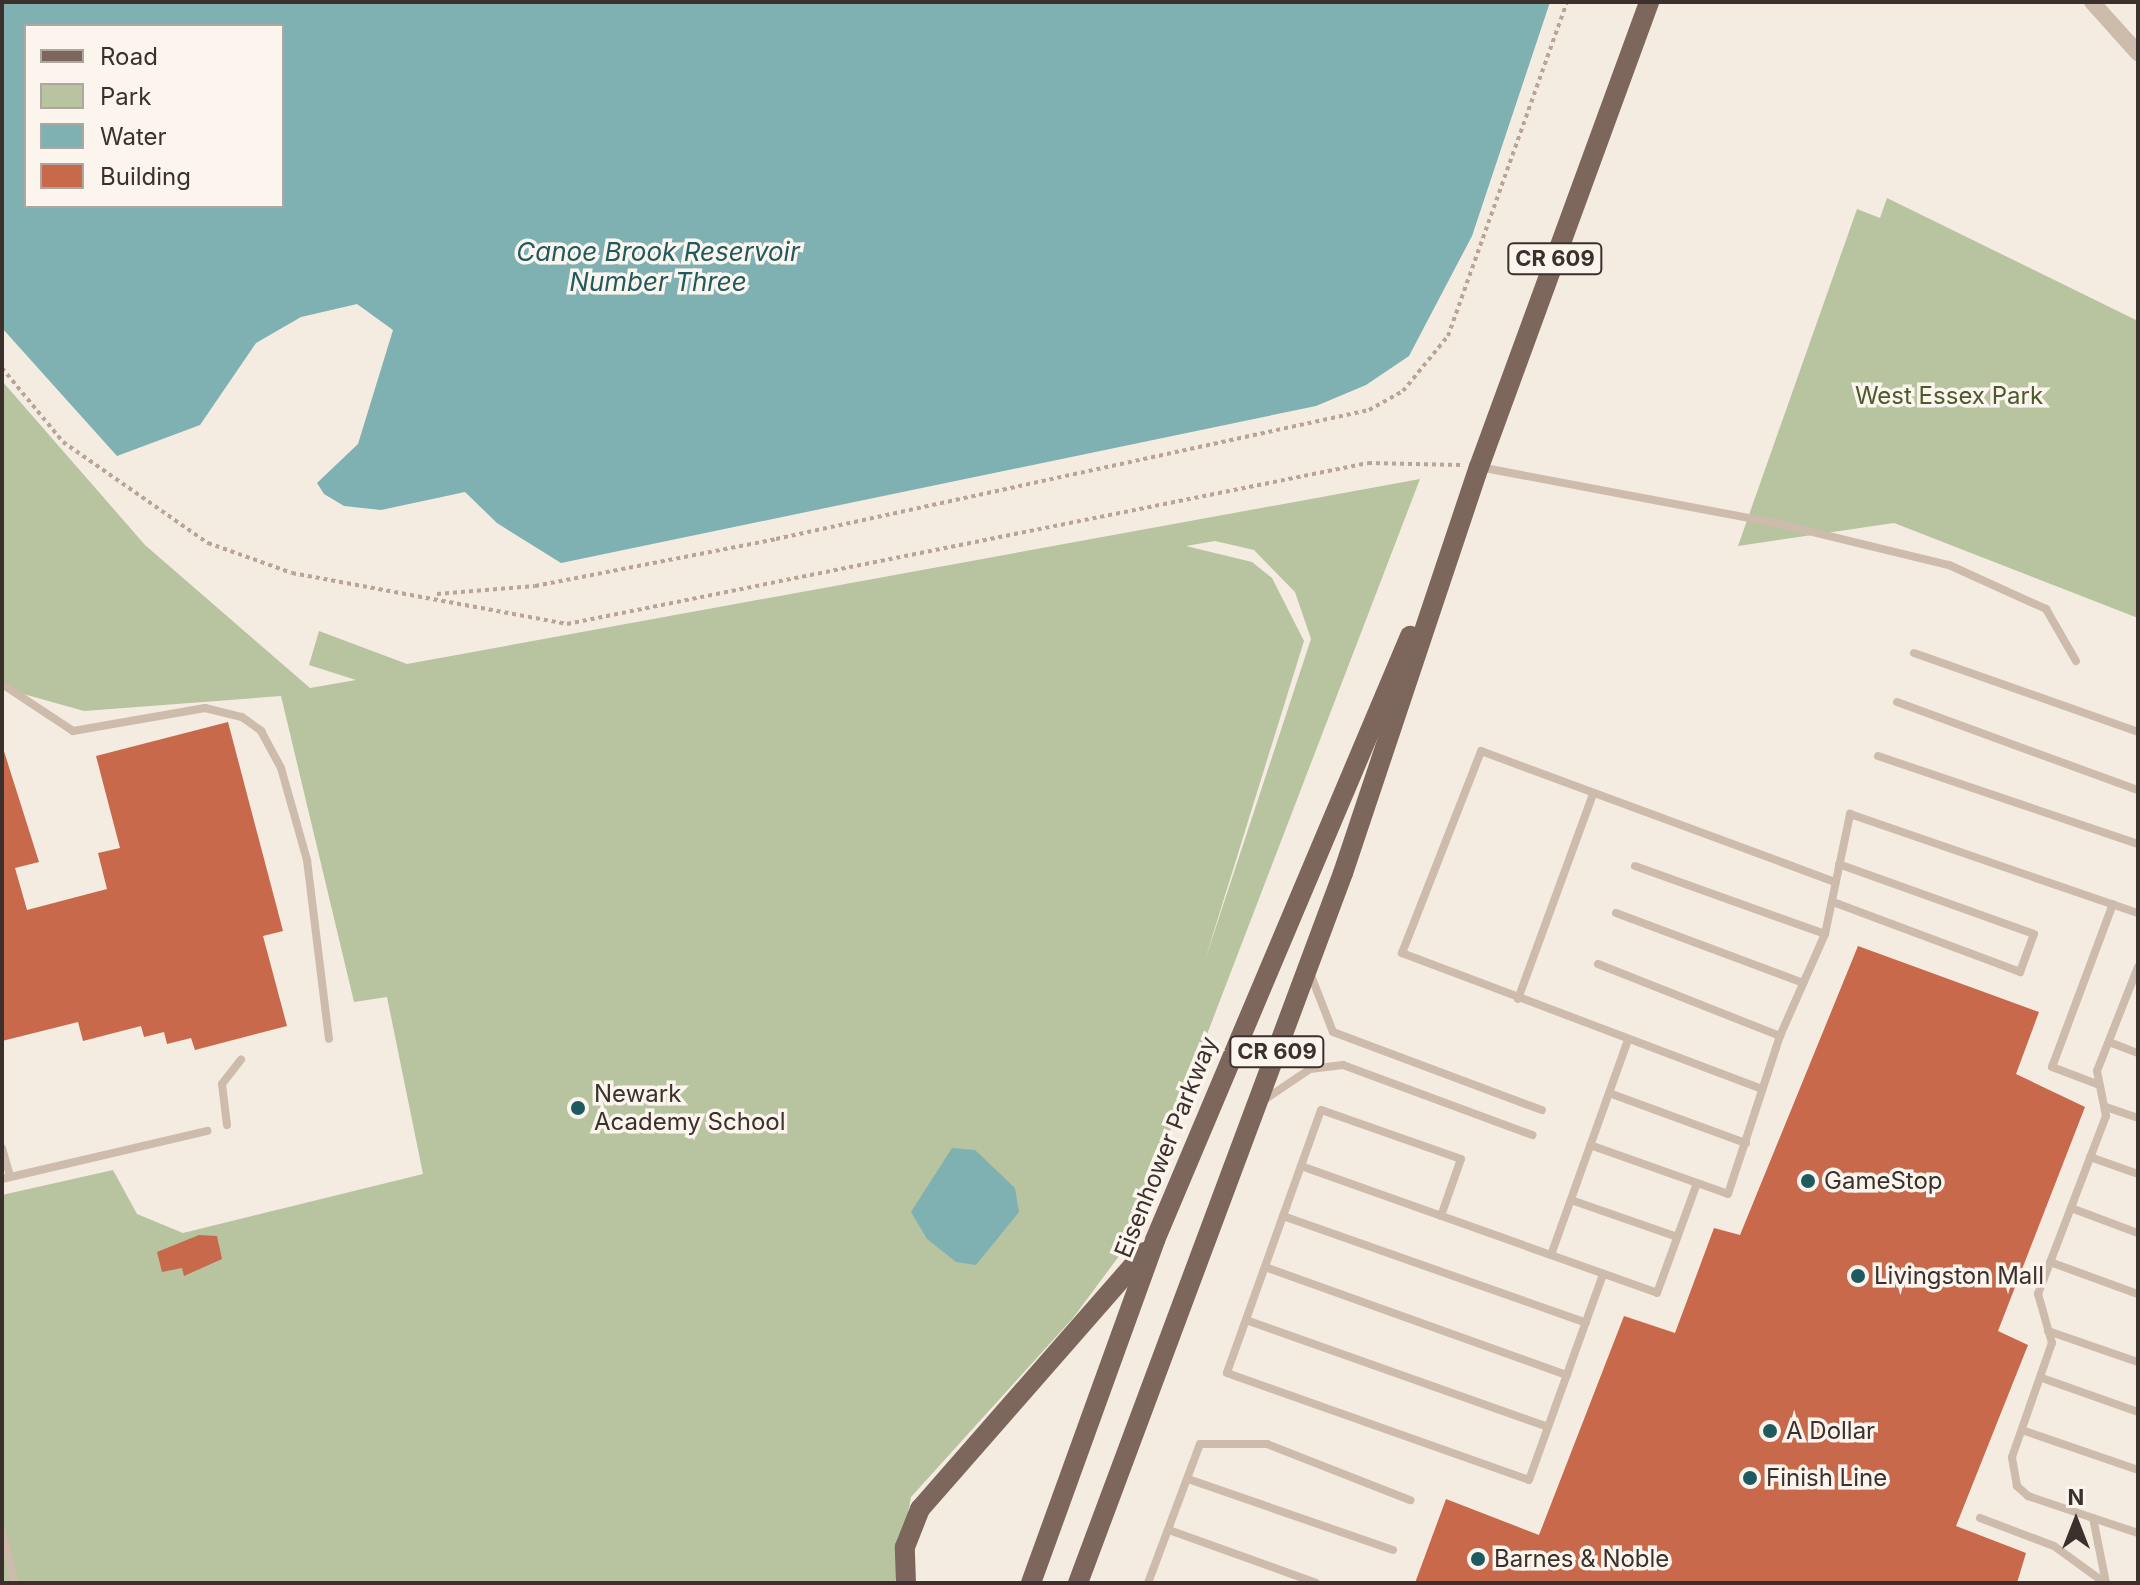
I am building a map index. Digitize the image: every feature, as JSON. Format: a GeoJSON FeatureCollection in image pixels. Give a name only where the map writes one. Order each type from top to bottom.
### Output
{"type":"FeatureCollection","features":[{"type":"Feature","properties":{"kind":"main road","name":"Eisenhower Parkway"},"geometry":{"type":"LineString","coordinates":[[1078,1583],[1308,967],[1461,517],[1649,2]]}},
{"type":"Feature","properties":{"kind":"main road","name":"Eisenhower Parkway"},"geometry":{"type":"LineString","coordinates":[[1031,1583],[1155,1240],[1461,517]]}},
{"type":"Feature","properties":{"kind":"main road"},"geometry":{"type":"LineString","coordinates":[[906,1583],[905,1547],[920,1509],[1155,1240]]}},
{"type":"Feature","properties":{"kind":"street"},"geometry":{"type":"LineString","coordinates":[[2092,2],[2138,53]]}},
{"type":"Feature","properties":{"kind":"lane"},"geometry":{"type":"LineString","coordinates":[[1479,467],[1771,522],[1949,565],[2046,609],[2076,661]]}},
{"type":"Feature","properties":{"kind":"lane"},"geometry":{"type":"LineString","coordinates":[[1914,653],[2138,732]]}},
{"type":"Feature","properties":{"kind":"lane"},"geometry":{"type":"LineString","coordinates":[[2,684],[73,731],[205,708],[242,717],[261,731],[281,768],[307,860],[329,1039]]}},
{"type":"Feature","properties":{"kind":"lane"},"geometry":{"type":"LineString","coordinates":[[1897,702],[2138,790]]}},
{"type":"Feature","properties":{"kind":"lane"},"geometry":{"type":"LineString","coordinates":[[1762,1089],[1402,953],[1481,751],[1836,882]]}},
{"type":"Feature","properties":{"kind":"lane"},"geometry":{"type":"LineString","coordinates":[[1878,756],[2138,844]]}},
{"type":"Feature","properties":{"kind":"lane"},"geometry":{"type":"LineString","coordinates":[[1518,999],[1593,794]]}},
{"type":"Feature","properties":{"kind":"lane"},"geometry":{"type":"LineString","coordinates":[[1590,1145],[1728,1194],[1780,1036],[1825,934],[1850,814],[2138,913]]}},
{"type":"Feature","properties":{"kind":"lane"},"geometry":{"type":"LineString","coordinates":[[1833,902],[2020,972],[2034,934],[1839,864]]}},
{"type":"Feature","properties":{"kind":"lane"},"geometry":{"type":"LineString","coordinates":[[1635,866],[1825,934]]}},
{"type":"Feature","properties":{"kind":"lane"},"geometry":{"type":"LineString","coordinates":[[2097,1084],[2052,1067],[2113,904]]}},
{"type":"Feature","properties":{"kind":"lane"},"geometry":{"type":"LineString","coordinates":[[1616,913],[1803,983]]}},
{"type":"Feature","properties":{"kind":"lane"},"geometry":{"type":"LineString","coordinates":[[1598,964],[1780,1036]]}},
{"type":"Feature","properties":{"kind":"lane"},"geometry":{"type":"LineString","coordinates":[[1308,967],[1333,1032],[1542,1110]]}},
{"type":"Feature","properties":{"kind":"lane"},"geometry":{"type":"LineString","coordinates":[[2138,967],[2134,991],[2109,1042],[2097,1084],[2106,1107],[2037,1307],[2052,1343],[2012,1457],[2017,1486],[2138,1533]]}},
{"type":"Feature","properties":{"kind":"lane"},"geometry":{"type":"LineString","coordinates":[[1551,1255],[1628,1040]]}},
{"type":"Feature","properties":{"kind":"lane"},"geometry":{"type":"LineString","coordinates":[[2109,1042],[2138,1053]]}},
{"type":"Feature","properties":{"kind":"lane"},"geometry":{"type":"LineString","coordinates":[[227,1125],[222,1084],[241,1060]]}},
{"type":"Feature","properties":{"kind":"lane"},"geometry":{"type":"LineString","coordinates":[[1257,1105],[1310,1069],[1343,1065],[1532,1135]]}},
{"type":"Feature","properties":{"kind":"lane"},"geometry":{"type":"LineString","coordinates":[[1609,1093],[1746,1143]]}},
{"type":"Feature","properties":{"kind":"lane"},"geometry":{"type":"LineString","coordinates":[[2106,1107],[2138,1118]]}},
{"type":"Feature","properties":{"kind":"lane"},"geometry":{"type":"LineString","coordinates":[[1441,1216],[1461,1159],[1321,1110],[1227,1373],[1529,1480],[1603,1274]]}},
{"type":"Feature","properties":{"kind":"lane"},"geometry":{"type":"LineString","coordinates":[[2,1148],[6,1178],[207,1131]]}},
{"type":"Feature","properties":{"kind":"lane"},"geometry":{"type":"LineString","coordinates":[[2090,1157],[2138,1174]]}},
{"type":"Feature","properties":{"kind":"lane"},"geometry":{"type":"LineString","coordinates":[[1301,1166],[1657,1293],[1697,1183]]}},
{"type":"Feature","properties":{"kind":"lane"},"geometry":{"type":"LineString","coordinates":[[1571,1200],[1677,1237]]}},
{"type":"Feature","properties":{"kind":"lane"},"geometry":{"type":"LineString","coordinates":[[2071,1208],[2138,1233]]}},
{"type":"Feature","properties":{"kind":"lane"},"geometry":{"type":"LineString","coordinates":[[1283,1216],[1586,1323]]}},
{"type":"Feature","properties":{"kind":"lane"},"geometry":{"type":"LineString","coordinates":[[2050,1262],[2138,1294]]}},
{"type":"Feature","properties":{"kind":"lane"},"geometry":{"type":"LineString","coordinates":[[1265,1267],[1567,1375]]}},
{"type":"Feature","properties":{"kind":"lane"},"geometry":{"type":"LineString","coordinates":[[1246,1320],[1548,1427]]}},
{"type":"Feature","properties":{"kind":"lane"},"geometry":{"type":"LineString","coordinates":[[2048,1331],[2138,1362]]}},
{"type":"Feature","properties":{"kind":"lane"},"geometry":{"type":"LineString","coordinates":[[2042,1378],[2138,1412]]}},
{"type":"Feature","properties":{"kind":"lane"},"geometry":{"type":"LineString","coordinates":[[2022,1430],[2138,1470]]}},
{"type":"Feature","properties":{"kind":"lane"},"geometry":{"type":"LineString","coordinates":[[1150,1583],[1200,1444],[1267,1444],[1410,1500]]}},
{"type":"Feature","properties":{"kind":"lane"},"geometry":{"type":"LineString","coordinates":[[1188,1479],[1393,1550]]}},
{"type":"Feature","properties":{"kind":"lane"},"geometry":{"type":"LineString","coordinates":[[1980,1518],[2054,1546],[2105,1583]]}},
{"type":"Feature","properties":{"kind":"lane"},"geometry":{"type":"LineString","coordinates":[[2093,1518],[2105,1583]]}},
{"type":"Feature","properties":{"kind":"lane"},"geometry":{"type":"LineString","coordinates":[[1169,1530],[1316,1583]]}},
{"type":"Feature","properties":{"kind":"lane"},"geometry":{"type":"LineString","coordinates":[[2,1531],[15,1583]]}},
{"type":"Feature","properties":{"kind":"path"},"geometry":{"type":"LineString","coordinates":[[434,594],[535,586],[761,542],[1369,410],[1403,391],[1448,336],[1567,2]]}},
{"type":"Feature","properties":{"kind":"path"},"geometry":{"type":"LineString","coordinates":[[2,368],[63,442],[208,543],[292,573],[434,594],[526,620],[613,619],[1368,463],[1479,467]]}},
{"type":"Feature","properties":{"kind":"green space","name":"West Essex Park"},"geometry":{"type":"Polygon","coordinates":[[[1887,198],[2138,321],[2138,618],[1894,523],[1738,546],[1857,209],[1880,218],[1887,198]]]}},
{"type":"Feature","properties":{"kind":"green space","name":"Newark Academy School"},"geometry":{"type":"Polygon","coordinates":[[[2,381],[145,545],[310,688],[356,680],[309,665],[319,631],[407,664],[1420,479],[1125,1248],[1073,1318],[911,1497],[895,1583],[2,1583],[2,1195],[113,1170],[137,1214],[183,1233],[423,1174],[387,997],[354,1002],[281,696],[84,711],[2,688],[2,381]],[[1215,541],[1186,546],[1252,562],[1272,578],[1304,641],[1204,963],[1311,639],[1295,592],[1254,550],[1215,541]]]}},
{"type":"Feature","properties":{"kind":"water","name":"Canoe Brook Reservoir Number Three"},"geometry":{"type":"Polygon","coordinates":[[[2,2],[1550,2],[1472,236],[1409,356],[1366,385],[1316,406],[561,563],[497,523],[465,492],[381,510],[344,506],[324,494],[317,483],[358,444],[393,330],[357,304],[301,317],[256,343],[200,425],[117,456],[2,328],[2,2]]]}},
{"type":"Feature","properties":{"kind":"water"},"geometry":{"type":"Polygon","coordinates":[[[952,1148],[975,1150],[1015,1188],[1019,1212],[976,1265],[956,1262],[927,1239],[911,1212],[952,1148]]]}},
{"type":"Feature","properties":{"kind":"building"},"geometry":{"type":"Polygon","coordinates":[[[228,722],[283,931],[263,936],[287,1026],[195,1050],[191,1038],[167,1044],[164,1032],[144,1037],[141,1026],[83,1041],[78,1022],[2,1041],[2,745],[39,862],[15,868],[27,910],[107,889],[98,853],[120,848],[96,756],[228,722]]]}},
{"type":"Feature","properties":{"kind":"building","name":"Livingston Mall"},"geometry":{"type":"Polygon","coordinates":[[[1858,946],[2039,1012],[2016,1074],[2085,1107],[1998,1331],[2028,1345],[1956,1526],[2026,1553],[2017,1583],[1415,1583],[1446,1499],[1539,1535],[1624,1316],[1675,1333],[1714,1228],[1740,1235],[1858,946]]]}},
{"type":"Feature","properties":{"kind":"building"},"geometry":{"type":"Polygon","coordinates":[[[199,1235],[217,1236],[222,1259],[184,1276],[182,1268],[162,1272],[157,1252],[199,1235]]]}},
{"type":"Feature","properties":{"kind":"place","name":"Newark Academy School"},"geometry":{"type":"Point","coordinates":[578,1108]}},
{"type":"Feature","properties":{"kind":"place","name":"GameStop"},"geometry":{"type":"Point","coordinates":[1808,1181]}},
{"type":"Feature","properties":{"kind":"place","name":"Livingston Mall"},"geometry":{"type":"Point","coordinates":[1858,1276]}},
{"type":"Feature","properties":{"kind":"place","name":"A Dollar"},"geometry":{"type":"Point","coordinates":[1770,1431]}},
{"type":"Feature","properties":{"kind":"place","name":"Finish Line"},"geometry":{"type":"Point","coordinates":[1750,1478]}},
{"type":"Feature","properties":{"kind":"place","name":"Barnes & Noble"},"geometry":{"type":"Point","coordinates":[1478,1559]}}]}
